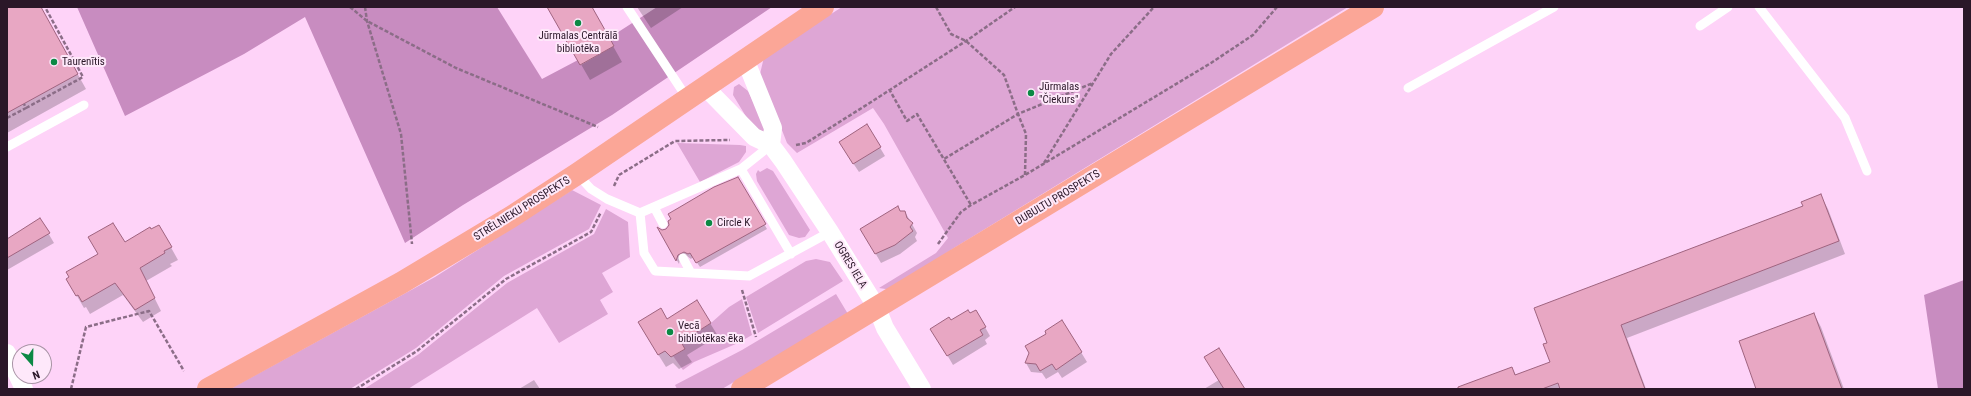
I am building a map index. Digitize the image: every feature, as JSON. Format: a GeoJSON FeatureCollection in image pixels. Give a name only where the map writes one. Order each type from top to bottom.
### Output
{"type":"FeatureCollection","features":[{"type":"Feature","properties":{"kind":"main road","name":"STRĒLNIEKU PROSPEKTS"},"geometry":{"type":"LineString","coordinates":[[208,389],[401,283],[511,217],[823,7]]}},
{"type":"Feature","properties":{"kind":"main road","name":"DUBULTU PROSPEKTS"},"geometry":{"type":"LineString","coordinates":[[742,389],[1373,7]]}},
{"type":"Feature","properties":{"kind":"street"},"geometry":{"type":"LineString","coordinates":[[745,59],[773,128],[769,150]]}},
{"type":"Feature","properties":{"kind":"street","name":"OGRES IELA"},"geometry":{"type":"LineString","coordinates":[[696,92],[769,150],[830,232],[877,308],[885,328],[922,389]]}},
{"type":"Feature","properties":{"kind":"street"},"geometry":{"type":"LineString","coordinates":[[7,353],[24,389]]}},
{"type":"Feature","properties":{"kind":"lane"},"geometry":{"type":"LineString","coordinates":[[627,7],[696,92]]}},
{"type":"Feature","properties":{"kind":"lane"},"geometry":{"type":"LineString","coordinates":[[1408,88],[1554,7]]}},
{"type":"Feature","properties":{"kind":"lane"},"geometry":{"type":"LineString","coordinates":[[1700,26],[1728,7]]}},
{"type":"Feature","properties":{"kind":"lane"},"geometry":{"type":"LineString","coordinates":[[1759,7],[1845,118],[1867,172]]}},
{"type":"Feature","properties":{"kind":"lane"},"geometry":{"type":"LineString","coordinates":[[7,147],[84,105]]}},
{"type":"Feature","properties":{"kind":"lane"},"geometry":{"type":"LineString","coordinates":[[577,174],[591,189],[607,199],[640,213],[741,169],[769,150]]}},
{"type":"Feature","properties":{"kind":"lane"},"geometry":{"type":"LineString","coordinates":[[741,169],[791,254]]}},
{"type":"Feature","properties":{"kind":"lane"},"geometry":{"type":"LineString","coordinates":[[654,207],[663,224]]}},
{"type":"Feature","properties":{"kind":"lane"},"geometry":{"type":"LineString","coordinates":[[640,213],[644,253],[655,271],[749,276],[830,232]]}},
{"type":"Feature","properties":{"kind":"lane"},"geometry":{"type":"LineString","coordinates":[[683,258],[691,273]]}},
{"type":"Feature","properties":{"kind":"path"},"geometry":{"type":"LineString","coordinates":[[7,118],[83,77],[45,7]]}},
{"type":"Feature","properties":{"kind":"path"},"geometry":{"type":"LineString","coordinates":[[350,7],[367,21],[456,68],[598,127]]}},
{"type":"Feature","properties":{"kind":"path"},"geometry":{"type":"LineString","coordinates":[[365,7],[367,21],[401,134],[412,244]]}},
{"type":"Feature","properties":{"kind":"path"},"geometry":{"type":"LineString","coordinates":[[936,7],[950,34],[966,41],[1004,75],[1026,134],[1025,175]]}},
{"type":"Feature","properties":{"kind":"path"},"geometry":{"type":"LineString","coordinates":[[356,389],[417,351],[506,279],[592,232],[619,175],[675,141],[745,140],[769,150],[806,143],[966,41],[1015,7]]}},
{"type":"Feature","properties":{"kind":"path"},"geometry":{"type":"LineString","coordinates":[[1043,164],[1111,54],[1154,7]]}},
{"type":"Feature","properties":{"kind":"path"},"geometry":{"type":"LineString","coordinates":[[937,246],[961,212],[1211,63],[1253,35],[1277,7]]}},
{"type":"Feature","properties":{"kind":"path"},"geometry":{"type":"LineString","coordinates":[[944,159],[1018,114],[1094,83]]}},
{"type":"Feature","properties":{"kind":"path"},"geometry":{"type":"LineString","coordinates":[[889,89],[907,120],[917,114],[971,205]]}},
{"type":"Feature","properties":{"kind":"path"},"geometry":{"type":"LineString","coordinates":[[24,104],[26,108]]}},
{"type":"Feature","properties":{"kind":"path"},"geometry":{"type":"LineString","coordinates":[[738,275],[756,337]]}},
{"type":"Feature","properties":{"kind":"path"},"geometry":{"type":"LineString","coordinates":[[71,389],[86,327],[149,311],[184,371]]}},
{"type":"Feature","properties":{"kind":"shaded area"},"geometry":{"type":"Polygon","coordinates":[[[77,7],[497,7],[542,79],[578,60],[581,65],[614,46],[609,38],[657,7],[772,7],[612,115],[463,205],[405,243],[305,17],[244,54],[125,116],[77,7]]]}},
{"type":"Feature","properties":{"kind":"shaded area"},"geometry":{"type":"Polygon","coordinates":[[[842,7],[1348,7],[954,248],[892,290],[879,288],[936,253],[948,238],[884,124],[873,108],[797,153],[787,143],[760,74],[764,57],[842,7]]]}},
{"type":"Feature","properties":{"kind":"shaded area"},"geometry":{"type":"Polygon","coordinates":[[[739,84],[748,91],[767,129],[766,135],[756,133],[733,95],[734,87],[739,84]]]}},
{"type":"Feature","properties":{"kind":"shaded area"},"geometry":{"type":"Polygon","coordinates":[[[677,143],[740,145],[746,146],[746,152],[739,162],[700,182],[677,143]]]}},
{"type":"Feature","properties":{"kind":"shaded area"},"geometry":{"type":"Polygon","coordinates":[[[767,168],[773,171],[810,230],[805,237],[799,238],[789,235],[757,181],[756,174],[758,170],[760,172],[767,168]]]}},
{"type":"Feature","properties":{"kind":"shaded area"},"geometry":{"type":"Polygon","coordinates":[[[572,190],[601,205],[589,229],[504,276],[416,348],[350,389],[230,389],[435,277],[572,190]]]}},
{"type":"Feature","properties":{"kind":"shaded area"},"geometry":{"type":"Polygon","coordinates":[[[606,209],[628,222],[630,257],[602,273],[613,292],[600,300],[608,314],[559,343],[537,308],[408,389],[364,389],[419,354],[507,283],[594,234],[606,209]]]}},
{"type":"Feature","properties":{"kind":"shaded area"},"geometry":{"type":"Polygon","coordinates":[[[816,259],[830,262],[843,281],[758,333],[746,297],[806,261],[816,259]]]}},
{"type":"Feature","properties":{"kind":"shaded area"},"geometry":{"type":"Polygon","coordinates":[[[1964,280],[1964,389],[1938,389],[1924,295],[1964,280]]]}},
{"type":"Feature","properties":{"kind":"shaded area"},"geometry":{"type":"Polygon","coordinates":[[[836,294],[848,314],[722,389],[677,389],[675,385],[742,350],[836,294]]]}},
{"type":"Feature","properties":{"kind":"shaded area"},"geometry":{"type":"Polygon","coordinates":[[[742,299],[752,335],[738,343],[694,362],[683,370],[673,356],[685,349],[681,342],[711,323],[729,307],[742,299]]]}},
{"type":"Feature","properties":{"kind":"building"},"geometry":{"type":"Polygon","coordinates":[[[7,7],[41,7],[78,74],[7,113],[7,7]]]}},
{"type":"Feature","properties":{"kind":"building","name":"Jūrmalas Centrālā bibliotēka"},"geometry":{"type":"Polygon","coordinates":[[[547,7],[592,7],[614,46],[580,65],[547,7]]]}},
{"type":"Feature","properties":{"kind":"building"},"geometry":{"type":"Polygon","coordinates":[[[867,124],[881,147],[853,164],[839,142],[867,124]]]}},
{"type":"Feature","properties":{"kind":"building"},"geometry":{"type":"Polygon","coordinates":[[[738,177],[766,224],[696,263],[690,253],[688,254],[684,252],[678,255],[676,261],[657,227],[662,230],[666,229],[669,225],[668,221],[671,219],[668,214],[714,187],[738,177]]]}},
{"type":"Feature","properties":{"kind":"building"},"geometry":{"type":"Polygon","coordinates":[[[1821,194],[1839,241],[1621,325],[1645,389],[1560,389],[1558,383],[1542,389],[1458,389],[1458,387],[1512,367],[1515,375],[1550,362],[1543,344],[1547,343],[1534,308],[1803,206],[1801,202],[1821,194]]]}},
{"type":"Feature","properties":{"kind":"building"},"geometry":{"type":"Polygon","coordinates":[[[898,206],[900,211],[905,211],[907,218],[913,223],[910,227],[913,231],[895,245],[875,254],[860,229],[898,206]]]}},
{"type":"Feature","properties":{"kind":"building"},"geometry":{"type":"Polygon","coordinates":[[[40,218],[50,233],[7,258],[7,239],[40,218]]]}},
{"type":"Feature","properties":{"kind":"building"},"geometry":{"type":"Polygon","coordinates":[[[113,223],[125,242],[150,227],[151,229],[159,225],[172,247],[140,268],[155,298],[135,310],[115,283],[82,302],[78,295],[76,296],[66,279],[69,277],[66,272],[98,254],[88,237],[113,223]]]}},
{"type":"Feature","properties":{"kind":"building","name":"Vecā bibliotēkas ēka"},"geometry":{"type":"Polygon","coordinates":[[[697,300],[711,323],[681,342],[685,349],[671,357],[665,351],[658,355],[638,322],[661,308],[667,319],[697,300]]]}},
{"type":"Feature","properties":{"kind":"building"},"geometry":{"type":"Polygon","coordinates":[[[968,310],[970,313],[976,310],[986,327],[980,330],[983,335],[947,356],[930,329],[949,317],[951,320],[968,310]]]}},
{"type":"Feature","properties":{"kind":"building"},"geometry":{"type":"Polygon","coordinates":[[[1814,313],[1842,389],[1756,389],[1739,341],[1814,313]]]}},
{"type":"Feature","properties":{"kind":"building"},"geometry":{"type":"Polygon","coordinates":[[[1062,320],[1082,352],[1056,370],[1052,364],[1040,371],[1036,364],[1025,363],[1029,353],[1025,346],[1046,334],[1045,331],[1062,320]]]}},
{"type":"Feature","properties":{"kind":"building"},"geometry":{"type":"Polygon","coordinates":[[[1219,348],[1245,389],[1224,389],[1204,357],[1219,348]]]}},
{"type":"Feature","properties":{"kind":"place","name":"Jūrmalas Centrālā bibliotēka"},"geometry":{"type":"Point","coordinates":[578,23]}},
{"type":"Feature","properties":{"kind":"place","name":"Taurenītis"},"geometry":{"type":"Point","coordinates":[54,62]}},
{"type":"Feature","properties":{"kind":"place","name":"Jūrmalas \"Čiekurs\""},"geometry":{"type":"Point","coordinates":[1031,93]}},
{"type":"Feature","properties":{"kind":"place","name":"Circle K"},"geometry":{"type":"Point","coordinates":[709,223]}},
{"type":"Feature","properties":{"kind":"place","name":"Vecā bibliotēkas ēka"},"geometry":{"type":"Point","coordinates":[670,332]}}]}
